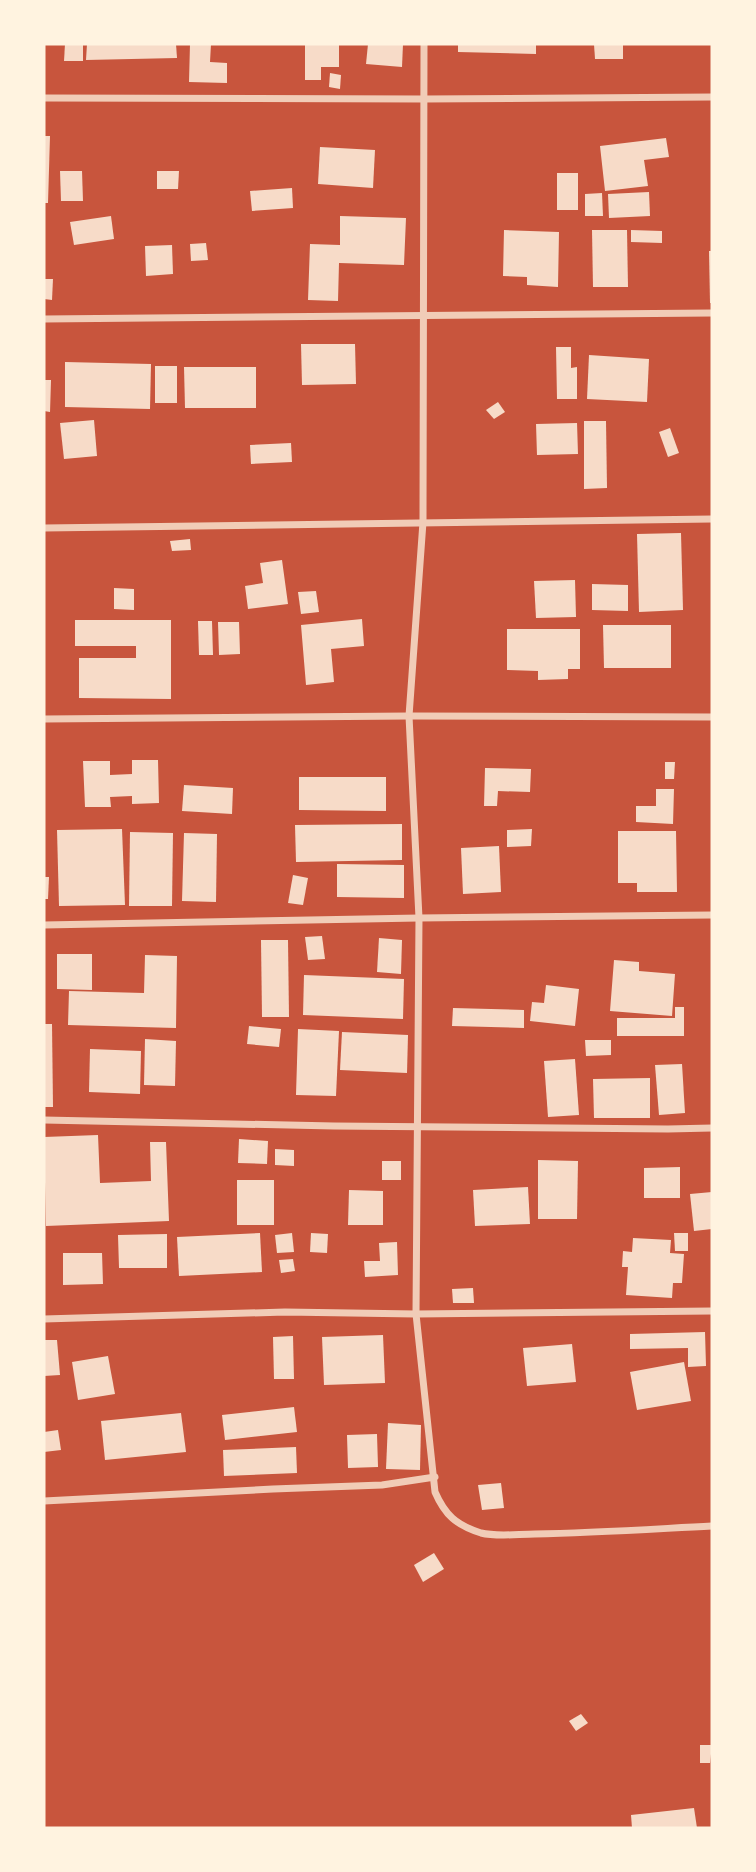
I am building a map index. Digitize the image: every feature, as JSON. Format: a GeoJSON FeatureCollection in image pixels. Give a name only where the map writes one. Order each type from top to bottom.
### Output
{"type":"FeatureCollection","features":[{"type":"Feature","properties":{"kind":"street"},"geometry":{"type":"LineString","coordinates":[[424,44],[423,522],[409,716],[419,918],[416,1314],[435,1492],[442,1508],[451,1518],[484,1534],[550,1534],[712,1526]]}},
{"type":"Feature","properties":{"kind":"street"},"geometry":{"type":"LineString","coordinates":[[44,98],[712,97]]}},
{"type":"Feature","properties":{"kind":"street"},"geometry":{"type":"LineString","coordinates":[[44,319],[712,313]]}},
{"type":"Feature","properties":{"kind":"street"},"geometry":{"type":"LineString","coordinates":[[44,528],[712,519]]}},
{"type":"Feature","properties":{"kind":"street"},"geometry":{"type":"LineString","coordinates":[[44,719],[712,717]]}},
{"type":"Feature","properties":{"kind":"street"},"geometry":{"type":"LineString","coordinates":[[44,925],[712,915]]}},
{"type":"Feature","properties":{"kind":"street"},"geometry":{"type":"LineString","coordinates":[[44,1120],[419,1127],[712,1128]]}},
{"type":"Feature","properties":{"kind":"street"},"geometry":{"type":"LineString","coordinates":[[44,1319],[285,1312],[416,1314],[712,1311]]}},
{"type":"Feature","properties":{"kind":"street"},"geometry":{"type":"LineString","coordinates":[[44,1501],[382,1485],[435,1478]]}},
{"type":"Feature","properties":{"kind":"building"},"geometry":{"type":"Polygon","coordinates":[[[65,44],[83,44],[83,61],[64,61],[65,44]]]}},
{"type":"Feature","properties":{"kind":"building"},"geometry":{"type":"Polygon","coordinates":[[[87,44],[176,44],[177,58],[86,60],[87,44]]]}},
{"type":"Feature","properties":{"kind":"building"},"geometry":{"type":"Polygon","coordinates":[[[190,44],[211,44],[210,62],[227,63],[227,83],[189,82],[190,44]]]}},
{"type":"Feature","properties":{"kind":"building"},"geometry":{"type":"Polygon","coordinates":[[[305,44],[339,44],[339,67],[321,67],[321,80],[305,80],[305,44]]]}},
{"type":"Feature","properties":{"kind":"building"},"geometry":{"type":"Polygon","coordinates":[[[368,44],[403,44],[402,67],[366,64],[368,44]]]}},
{"type":"Feature","properties":{"kind":"building"},"geometry":{"type":"Polygon","coordinates":[[[458,44],[536,44],[536,54],[458,52],[458,44]]]}},
{"type":"Feature","properties":{"kind":"building"},"geometry":{"type":"Polygon","coordinates":[[[594,44],[623,44],[623,59],[595,59],[594,44]]]}},
{"type":"Feature","properties":{"kind":"building"},"geometry":{"type":"Polygon","coordinates":[[[330,73],[341,75],[340,89],[329,87],[330,73]]]}},
{"type":"Feature","properties":{"kind":"building"},"geometry":{"type":"Polygon","coordinates":[[[44,136],[50,136],[48,203],[44,203],[44,136]]]}},
{"type":"Feature","properties":{"kind":"building"},"geometry":{"type":"Polygon","coordinates":[[[666,138],[669,157],[644,160],[648,186],[605,191],[600,146],[666,138]]]}},
{"type":"Feature","properties":{"kind":"building"},"geometry":{"type":"Polygon","coordinates":[[[320,147],[375,150],[373,188],[318,184],[320,147]]]}},
{"type":"Feature","properties":{"kind":"building"},"geometry":{"type":"Polygon","coordinates":[[[60,171],[82,171],[83,201],[61,201],[60,171]]]}},
{"type":"Feature","properties":{"kind":"building"},"geometry":{"type":"Polygon","coordinates":[[[157,171],[179,171],[178,189],[157,189],[157,171]]]}},
{"type":"Feature","properties":{"kind":"building"},"geometry":{"type":"Polygon","coordinates":[[[557,173],[578,173],[578,210],[557,210],[557,173]]]}},
{"type":"Feature","properties":{"kind":"building"},"geometry":{"type":"Polygon","coordinates":[[[292,188],[293,208],[252,211],[250,191],[292,188]]]}},
{"type":"Feature","properties":{"kind":"building"},"geometry":{"type":"Polygon","coordinates":[[[649,192],[650,216],[609,218],[608,194],[649,192]]]}},
{"type":"Feature","properties":{"kind":"building"},"geometry":{"type":"Polygon","coordinates":[[[602,193],[603,216],[585,216],[585,194],[602,193]]]}},
{"type":"Feature","properties":{"kind":"building"},"geometry":{"type":"Polygon","coordinates":[[[111,216],[114,239],[74,245],[70,222],[111,216]]]}},
{"type":"Feature","properties":{"kind":"building"},"geometry":{"type":"Polygon","coordinates":[[[340,216],[406,218],[404,265],[339,263],[338,301],[308,300],[310,244],[340,245],[340,216]]]}},
{"type":"Feature","properties":{"kind":"building"},"geometry":{"type":"Polygon","coordinates":[[[504,230],[559,232],[558,287],[527,285],[527,277],[503,276],[504,230]]]}},
{"type":"Feature","properties":{"kind":"building"},"geometry":{"type":"Polygon","coordinates":[[[592,230],[627,230],[628,287],[593,287],[592,230]]]}},
{"type":"Feature","properties":{"kind":"building"},"geometry":{"type":"Polygon","coordinates":[[[631,230],[662,231],[662,243],[631,242],[631,230]]]}},
{"type":"Feature","properties":{"kind":"building"},"geometry":{"type":"Polygon","coordinates":[[[206,243],[208,260],[191,261],[190,244],[206,243]]]}},
{"type":"Feature","properties":{"kind":"building"},"geometry":{"type":"Polygon","coordinates":[[[172,245],[173,274],[146,276],[145,246],[172,245]]]}},
{"type":"Feature","properties":{"kind":"building"},"geometry":{"type":"Polygon","coordinates":[[[709,251],[712,251],[712,303],[710,303],[709,251]]]}},
{"type":"Feature","properties":{"kind":"building"},"geometry":{"type":"Polygon","coordinates":[[[44,279],[53,279],[52,300],[44,299],[44,279]]]}},
{"type":"Feature","properties":{"kind":"building"},"geometry":{"type":"Polygon","coordinates":[[[301,344],[355,344],[356,384],[302,385],[301,344]]]}},
{"type":"Feature","properties":{"kind":"building"},"geometry":{"type":"Polygon","coordinates":[[[556,347],[571,347],[571,368],[577,367],[577,399],[557,399],[556,347]]]}},
{"type":"Feature","properties":{"kind":"building"},"geometry":{"type":"Polygon","coordinates":[[[589,355],[649,359],[647,402],[587,399],[589,355]]]}},
{"type":"Feature","properties":{"kind":"building"},"geometry":{"type":"Polygon","coordinates":[[[65,362],[151,364],[150,409],[65,407],[65,362]]]}},
{"type":"Feature","properties":{"kind":"building"},"geometry":{"type":"Polygon","coordinates":[[[155,366],[177,366],[177,403],[155,403],[155,366]]]}},
{"type":"Feature","properties":{"kind":"building"},"geometry":{"type":"Polygon","coordinates":[[[184,367],[256,367],[256,408],[185,408],[184,367]]]}},
{"type":"Feature","properties":{"kind":"building"},"geometry":{"type":"Polygon","coordinates":[[[44,380],[51,380],[50,412],[44,411],[44,380]]]}},
{"type":"Feature","properties":{"kind":"building"},"geometry":{"type":"Polygon","coordinates":[[[498,402],[505,412],[494,419],[486,410],[498,402]]]}},
{"type":"Feature","properties":{"kind":"building"},"geometry":{"type":"Polygon","coordinates":[[[94,420],[97,456],[64,459],[60,423],[94,420]]]}},
{"type":"Feature","properties":{"kind":"building"},"geometry":{"type":"Polygon","coordinates":[[[584,421],[606,421],[607,488],[584,489],[584,421]]]}},
{"type":"Feature","properties":{"kind":"building"},"geometry":{"type":"Polygon","coordinates":[[[577,423],[578,454],[537,455],[536,424],[577,423]]]}},
{"type":"Feature","properties":{"kind":"building"},"geometry":{"type":"Polygon","coordinates":[[[670,428],[679,453],[668,457],[659,432],[670,428]]]}},
{"type":"Feature","properties":{"kind":"building"},"geometry":{"type":"Polygon","coordinates":[[[291,443],[292,462],[251,464],[250,445],[291,443]]]}},
{"type":"Feature","properties":{"kind":"building"},"geometry":{"type":"Polygon","coordinates":[[[681,533],[683,610],[639,612],[637,534],[681,533]]]}},
{"type":"Feature","properties":{"kind":"building"},"geometry":{"type":"Polygon","coordinates":[[[190,539],[191,550],[172,551],[170,541],[190,539]]]}},
{"type":"Feature","properties":{"kind":"building"},"geometry":{"type":"Polygon","coordinates":[[[282,560],[288,604],[248,609],[245,586],[263,583],[260,563],[282,560]]]}},
{"type":"Feature","properties":{"kind":"building"},"geometry":{"type":"Polygon","coordinates":[[[575,580],[576,617],[536,618],[534,581],[575,580]]]}},
{"type":"Feature","properties":{"kind":"building"},"geometry":{"type":"Polygon","coordinates":[[[592,584],[628,585],[628,611],[592,610],[592,584]]]}},
{"type":"Feature","properties":{"kind":"building"},"geometry":{"type":"Polygon","coordinates":[[[114,588],[134,589],[134,610],[114,609],[114,588]]]}},
{"type":"Feature","properties":{"kind":"building"},"geometry":{"type":"Polygon","coordinates":[[[316,591],[319,612],[301,614],[298,592],[316,591]]]}},
{"type":"Feature","properties":{"kind":"building"},"geometry":{"type":"Polygon","coordinates":[[[362,619],[364,646],[331,649],[334,682],[306,685],[301,625],[362,619]]]}},
{"type":"Feature","properties":{"kind":"building"},"geometry":{"type":"Polygon","coordinates":[[[75,620],[171,620],[171,699],[79,698],[79,658],[136,658],[136,646],[75,646],[75,620]]]}},
{"type":"Feature","properties":{"kind":"building"},"geometry":{"type":"Polygon","coordinates":[[[198,621],[212,621],[213,655],[199,655],[198,621]]]}},
{"type":"Feature","properties":{"kind":"building"},"geometry":{"type":"Polygon","coordinates":[[[218,622],[239,622],[240,654],[219,655],[218,622]]]}},
{"type":"Feature","properties":{"kind":"building"},"geometry":{"type":"Polygon","coordinates":[[[603,625],[671,625],[671,668],[604,668],[603,625]]]}},
{"type":"Feature","properties":{"kind":"building"},"geometry":{"type":"Polygon","coordinates":[[[507,629],[580,629],[580,669],[568,669],[568,679],[538,680],[538,671],[507,670],[507,629]]]}},
{"type":"Feature","properties":{"kind":"building"},"geometry":{"type":"Polygon","coordinates":[[[132,760],[158,760],[159,803],[132,804],[132,796],[110,797],[111,807],[85,807],[83,761],[110,761],[110,775],[132,774],[132,760]]]}},
{"type":"Feature","properties":{"kind":"building"},"geometry":{"type":"Polygon","coordinates":[[[665,762],[675,762],[674,779],[665,779],[665,762]]]}},
{"type":"Feature","properties":{"kind":"building"},"geometry":{"type":"Polygon","coordinates":[[[485,768],[531,769],[530,792],[498,791],[497,806],[484,806],[485,768]]]}},
{"type":"Feature","properties":{"kind":"building"},"geometry":{"type":"Polygon","coordinates":[[[299,777],[386,777],[386,811],[299,810],[299,777]]]}},
{"type":"Feature","properties":{"kind":"building"},"geometry":{"type":"Polygon","coordinates":[[[184,785],[233,788],[232,814],[182,811],[184,785]]]}},
{"type":"Feature","properties":{"kind":"building"},"geometry":{"type":"Polygon","coordinates":[[[656,789],[674,789],[673,824],[636,822],[636,806],[656,806],[656,789]]]}},
{"type":"Feature","properties":{"kind":"building"},"geometry":{"type":"Polygon","coordinates":[[[402,824],[402,860],[296,862],[295,825],[402,824]]]}},
{"type":"Feature","properties":{"kind":"building"},"geometry":{"type":"Polygon","coordinates":[[[122,829],[125,905],[59,906],[57,830],[122,829]]]}},
{"type":"Feature","properties":{"kind":"building"},"geometry":{"type":"Polygon","coordinates":[[[532,829],[531,846],[507,847],[507,830],[532,829]]]}},
{"type":"Feature","properties":{"kind":"building"},"geometry":{"type":"Polygon","coordinates":[[[618,831],[676,831],[677,892],[637,892],[637,883],[618,883],[618,831]]]}},
{"type":"Feature","properties":{"kind":"building"},"geometry":{"type":"Polygon","coordinates":[[[130,832],[173,833],[172,906],[129,906],[130,832]]]}},
{"type":"Feature","properties":{"kind":"building"},"geometry":{"type":"Polygon","coordinates":[[[184,833],[217,834],[216,902],[182,901],[184,833]]]}},
{"type":"Feature","properties":{"kind":"building"},"geometry":{"type":"Polygon","coordinates":[[[499,846],[501,892],[463,894],[461,848],[499,846]]]}},
{"type":"Feature","properties":{"kind":"building"},"geometry":{"type":"Polygon","coordinates":[[[337,864],[404,865],[404,898],[337,897],[337,864]]]}},
{"type":"Feature","properties":{"kind":"building"},"geometry":{"type":"Polygon","coordinates":[[[293,875],[308,878],[303,905],[288,903],[293,875]]]}},
{"type":"Feature","properties":{"kind":"building"},"geometry":{"type":"Polygon","coordinates":[[[44,877],[49,877],[48,899],[44,899],[44,877]]]}},
{"type":"Feature","properties":{"kind":"building"},"geometry":{"type":"Polygon","coordinates":[[[322,936],[325,959],[308,960],[305,937],[322,936]]]}},
{"type":"Feature","properties":{"kind":"building"},"geometry":{"type":"Polygon","coordinates":[[[379,938],[402,940],[401,974],[377,972],[379,938]]]}},
{"type":"Feature","properties":{"kind":"building"},"geometry":{"type":"Polygon","coordinates":[[[261,940],[288,940],[289,1017],[262,1017],[261,940]]]}},
{"type":"Feature","properties":{"kind":"building"},"geometry":{"type":"Polygon","coordinates":[[[57,954],[92,954],[92,990],[57,989],[57,954]]]}},
{"type":"Feature","properties":{"kind":"building"},"geometry":{"type":"Polygon","coordinates":[[[145,955],[177,956],[176,1028],[68,1025],[69,991],[144,993],[145,955]]]}},
{"type":"Feature","properties":{"kind":"building"},"geometry":{"type":"Polygon","coordinates":[[[614,960],[639,962],[639,971],[675,974],[672,1016],[610,1011],[614,960]]]}},
{"type":"Feature","properties":{"kind":"building"},"geometry":{"type":"Polygon","coordinates":[[[304,975],[404,979],[403,1019],[303,1015],[304,975]]]}},
{"type":"Feature","properties":{"kind":"building"},"geometry":{"type":"Polygon","coordinates":[[[546,985],[579,989],[575,1026],[530,1021],[532,1002],[544,1003],[546,985]]]}},
{"type":"Feature","properties":{"kind":"building"},"geometry":{"type":"Polygon","coordinates":[[[675,1007],[684,1007],[684,1036],[617,1036],[617,1018],[675,1018],[675,1007]]]}},
{"type":"Feature","properties":{"kind":"building"},"geometry":{"type":"Polygon","coordinates":[[[453,1008],[524,1010],[524,1028],[452,1026],[453,1008]]]}},
{"type":"Feature","properties":{"kind":"building"},"geometry":{"type":"Polygon","coordinates":[[[44,1024],[52,1024],[53,1107],[44,1107],[44,1024]]]}},
{"type":"Feature","properties":{"kind":"building"},"geometry":{"type":"Polygon","coordinates":[[[249,1026],[281,1029],[279,1047],[247,1044],[249,1026]]]}},
{"type":"Feature","properties":{"kind":"building"},"geometry":{"type":"Polygon","coordinates":[[[298,1029],[339,1031],[336,1096],[296,1095],[298,1029]]]}},
{"type":"Feature","properties":{"kind":"building"},"geometry":{"type":"Polygon","coordinates":[[[342,1032],[408,1035],[407,1073],[340,1070],[342,1032]]]}},
{"type":"Feature","properties":{"kind":"building"},"geometry":{"type":"Polygon","coordinates":[[[145,1039],[176,1041],[175,1086],[144,1085],[145,1039]]]}},
{"type":"Feature","properties":{"kind":"building"},"geometry":{"type":"Polygon","coordinates":[[[585,1040],[611,1040],[611,1055],[586,1056],[585,1040]]]}},
{"type":"Feature","properties":{"kind":"building"},"geometry":{"type":"Polygon","coordinates":[[[90,1049],[141,1051],[140,1094],[89,1092],[90,1049]]]}},
{"type":"Feature","properties":{"kind":"building"},"geometry":{"type":"Polygon","coordinates":[[[575,1059],[579,1115],[548,1117],[544,1061],[575,1059]]]}},
{"type":"Feature","properties":{"kind":"building"},"geometry":{"type":"Polygon","coordinates":[[[682,1064],[685,1113],[659,1115],[655,1065],[682,1064]]]}},
{"type":"Feature","properties":{"kind":"building"},"geometry":{"type":"Polygon","coordinates":[[[650,1078],[650,1118],[594,1118],[593,1079],[650,1078]]]}},
{"type":"Feature","properties":{"kind":"building"},"geometry":{"type":"Polygon","coordinates":[[[98,1135],[100,1183],[151,1181],[150,1142],[166,1142],[169,1221],[46,1226],[44,1137],[98,1135]]]}},
{"type":"Feature","properties":{"kind":"building"},"geometry":{"type":"Polygon","coordinates":[[[239,1139],[268,1141],[267,1164],[238,1163],[239,1139]]]}},
{"type":"Feature","properties":{"kind":"building"},"geometry":{"type":"Polygon","coordinates":[[[275,1149],[294,1150],[294,1166],[275,1165],[275,1149]]]}},
{"type":"Feature","properties":{"kind":"building"},"geometry":{"type":"Polygon","coordinates":[[[538,1160],[578,1161],[577,1219],[538,1219],[538,1160]]]}},
{"type":"Feature","properties":{"kind":"building"},"geometry":{"type":"Polygon","coordinates":[[[382,1161],[401,1161],[401,1180],[382,1180],[382,1161]]]}},
{"type":"Feature","properties":{"kind":"building"},"geometry":{"type":"Polygon","coordinates":[[[680,1167],[680,1198],[644,1198],[644,1168],[680,1167]]]}},
{"type":"Feature","properties":{"kind":"building"},"geometry":{"type":"Polygon","coordinates":[[[237,1180],[274,1180],[274,1225],[237,1225],[237,1180]]]}},
{"type":"Feature","properties":{"kind":"building"},"geometry":{"type":"Polygon","coordinates":[[[528,1187],[530,1224],[475,1226],[473,1190],[528,1187]]]}},
{"type":"Feature","properties":{"kind":"building"},"geometry":{"type":"Polygon","coordinates":[[[349,1190],[383,1191],[383,1225],[348,1225],[349,1190]]]}},
{"type":"Feature","properties":{"kind":"building"},"geometry":{"type":"Polygon","coordinates":[[[712,1192],[712,1229],[694,1231],[690,1194],[712,1192]]]}},
{"type":"Feature","properties":{"kind":"building"},"geometry":{"type":"Polygon","coordinates":[[[260,1233],[262,1272],[179,1276],[177,1237],[260,1233]]]}},
{"type":"Feature","properties":{"kind":"building"},"geometry":{"type":"Polygon","coordinates":[[[292,1233],[294,1252],[277,1253],[275,1235],[292,1233]]]}},
{"type":"Feature","properties":{"kind":"building"},"geometry":{"type":"Polygon","coordinates":[[[311,1233],[328,1234],[327,1253],[310,1252],[311,1233]]]}},
{"type":"Feature","properties":{"kind":"building"},"geometry":{"type":"Polygon","coordinates":[[[674,1233],[688,1233],[688,1251],[675,1251],[674,1233]]]}},
{"type":"Feature","properties":{"kind":"building"},"geometry":{"type":"Polygon","coordinates":[[[167,1234],[167,1268],[119,1268],[118,1235],[167,1234]]]}},
{"type":"Feature","properties":{"kind":"building"},"geometry":{"type":"Polygon","coordinates":[[[633,1238],[671,1240],[670,1253],[684,1254],[682,1283],[673,1283],[672,1298],[626,1295],[628,1267],[622,1267],[623,1251],[632,1252],[633,1238]]]}},
{"type":"Feature","properties":{"kind":"building"},"geometry":{"type":"Polygon","coordinates":[[[397,1242],[398,1275],[365,1277],[364,1261],[380,1261],[379,1243],[397,1242]]]}},
{"type":"Feature","properties":{"kind":"building"},"geometry":{"type":"Polygon","coordinates":[[[63,1253],[102,1253],[103,1284],[63,1285],[63,1253]]]}},
{"type":"Feature","properties":{"kind":"building"},"geometry":{"type":"Polygon","coordinates":[[[293,1259],[295,1271],[281,1273],[279,1260],[293,1259]]]}},
{"type":"Feature","properties":{"kind":"building"},"geometry":{"type":"Polygon","coordinates":[[[473,1288],[474,1303],[453,1303],[452,1289],[473,1288]]]}},
{"type":"Feature","properties":{"kind":"building"},"geometry":{"type":"Polygon","coordinates":[[[705,1332],[706,1366],[688,1367],[688,1348],[630,1349],[630,1334],[705,1332]]]}},
{"type":"Feature","properties":{"kind":"building"},"geometry":{"type":"Polygon","coordinates":[[[383,1335],[385,1383],[324,1385],[322,1337],[383,1335]]]}},
{"type":"Feature","properties":{"kind":"building"},"geometry":{"type":"Polygon","coordinates":[[[293,1336],[294,1379],[274,1379],[273,1337],[293,1336]]]}},
{"type":"Feature","properties":{"kind":"building"},"geometry":{"type":"Polygon","coordinates":[[[44,1340],[57,1340],[60,1375],[44,1376],[44,1340]]]}},
{"type":"Feature","properties":{"kind":"building"},"geometry":{"type":"Polygon","coordinates":[[[572,1344],[576,1382],[527,1386],[523,1348],[572,1344]]]}},
{"type":"Feature","properties":{"kind":"building"},"geometry":{"type":"Polygon","coordinates":[[[108,1356],[115,1394],[78,1400],[72,1362],[108,1356]]]}},
{"type":"Feature","properties":{"kind":"building"},"geometry":{"type":"Polygon","coordinates":[[[684,1362],[691,1401],[637,1410],[630,1372],[684,1362]]]}},
{"type":"Feature","properties":{"kind":"building"},"geometry":{"type":"Polygon","coordinates":[[[294,1407],[297,1432],[225,1440],[222,1415],[294,1407]]]}},
{"type":"Feature","properties":{"kind":"building"},"geometry":{"type":"Polygon","coordinates":[[[181,1413],[186,1452],[105,1460],[101,1421],[181,1413]]]}},
{"type":"Feature","properties":{"kind":"building"},"geometry":{"type":"Polygon","coordinates":[[[388,1423],[421,1425],[420,1470],[386,1469],[388,1423]]]}},
{"type":"Feature","properties":{"kind":"building"},"geometry":{"type":"Polygon","coordinates":[[[58,1430],[61,1450],[44,1452],[44,1432],[58,1430]]]}},
{"type":"Feature","properties":{"kind":"building"},"geometry":{"type":"Polygon","coordinates":[[[377,1434],[378,1467],[348,1468],[347,1435],[377,1434]]]}},
{"type":"Feature","properties":{"kind":"building"},"geometry":{"type":"Polygon","coordinates":[[[296,1447],[297,1473],[224,1476],[223,1450],[296,1447]]]}},
{"type":"Feature","properties":{"kind":"building"},"geometry":{"type":"Polygon","coordinates":[[[501,1483],[504,1508],[482,1510],[478,1485],[501,1483]]]}},
{"type":"Feature","properties":{"kind":"building"},"geometry":{"type":"Polygon","coordinates":[[[434,1553],[444,1569],[423,1582],[414,1565],[434,1553]]]}},
{"type":"Feature","properties":{"kind":"building"},"geometry":{"type":"Polygon","coordinates":[[[581,1714],[588,1723],[576,1731],[569,1721],[581,1714]]]}},
{"type":"Feature","properties":{"kind":"building"},"geometry":{"type":"Polygon","coordinates":[[[700,1745],[712,1745],[710,1763],[700,1763],[700,1745]]]}},
{"type":"Feature","properties":{"kind":"building"},"geometry":{"type":"Polygon","coordinates":[[[694,1808],[697,1828],[632,1828],[631,1815],[694,1808]]]}}]}
